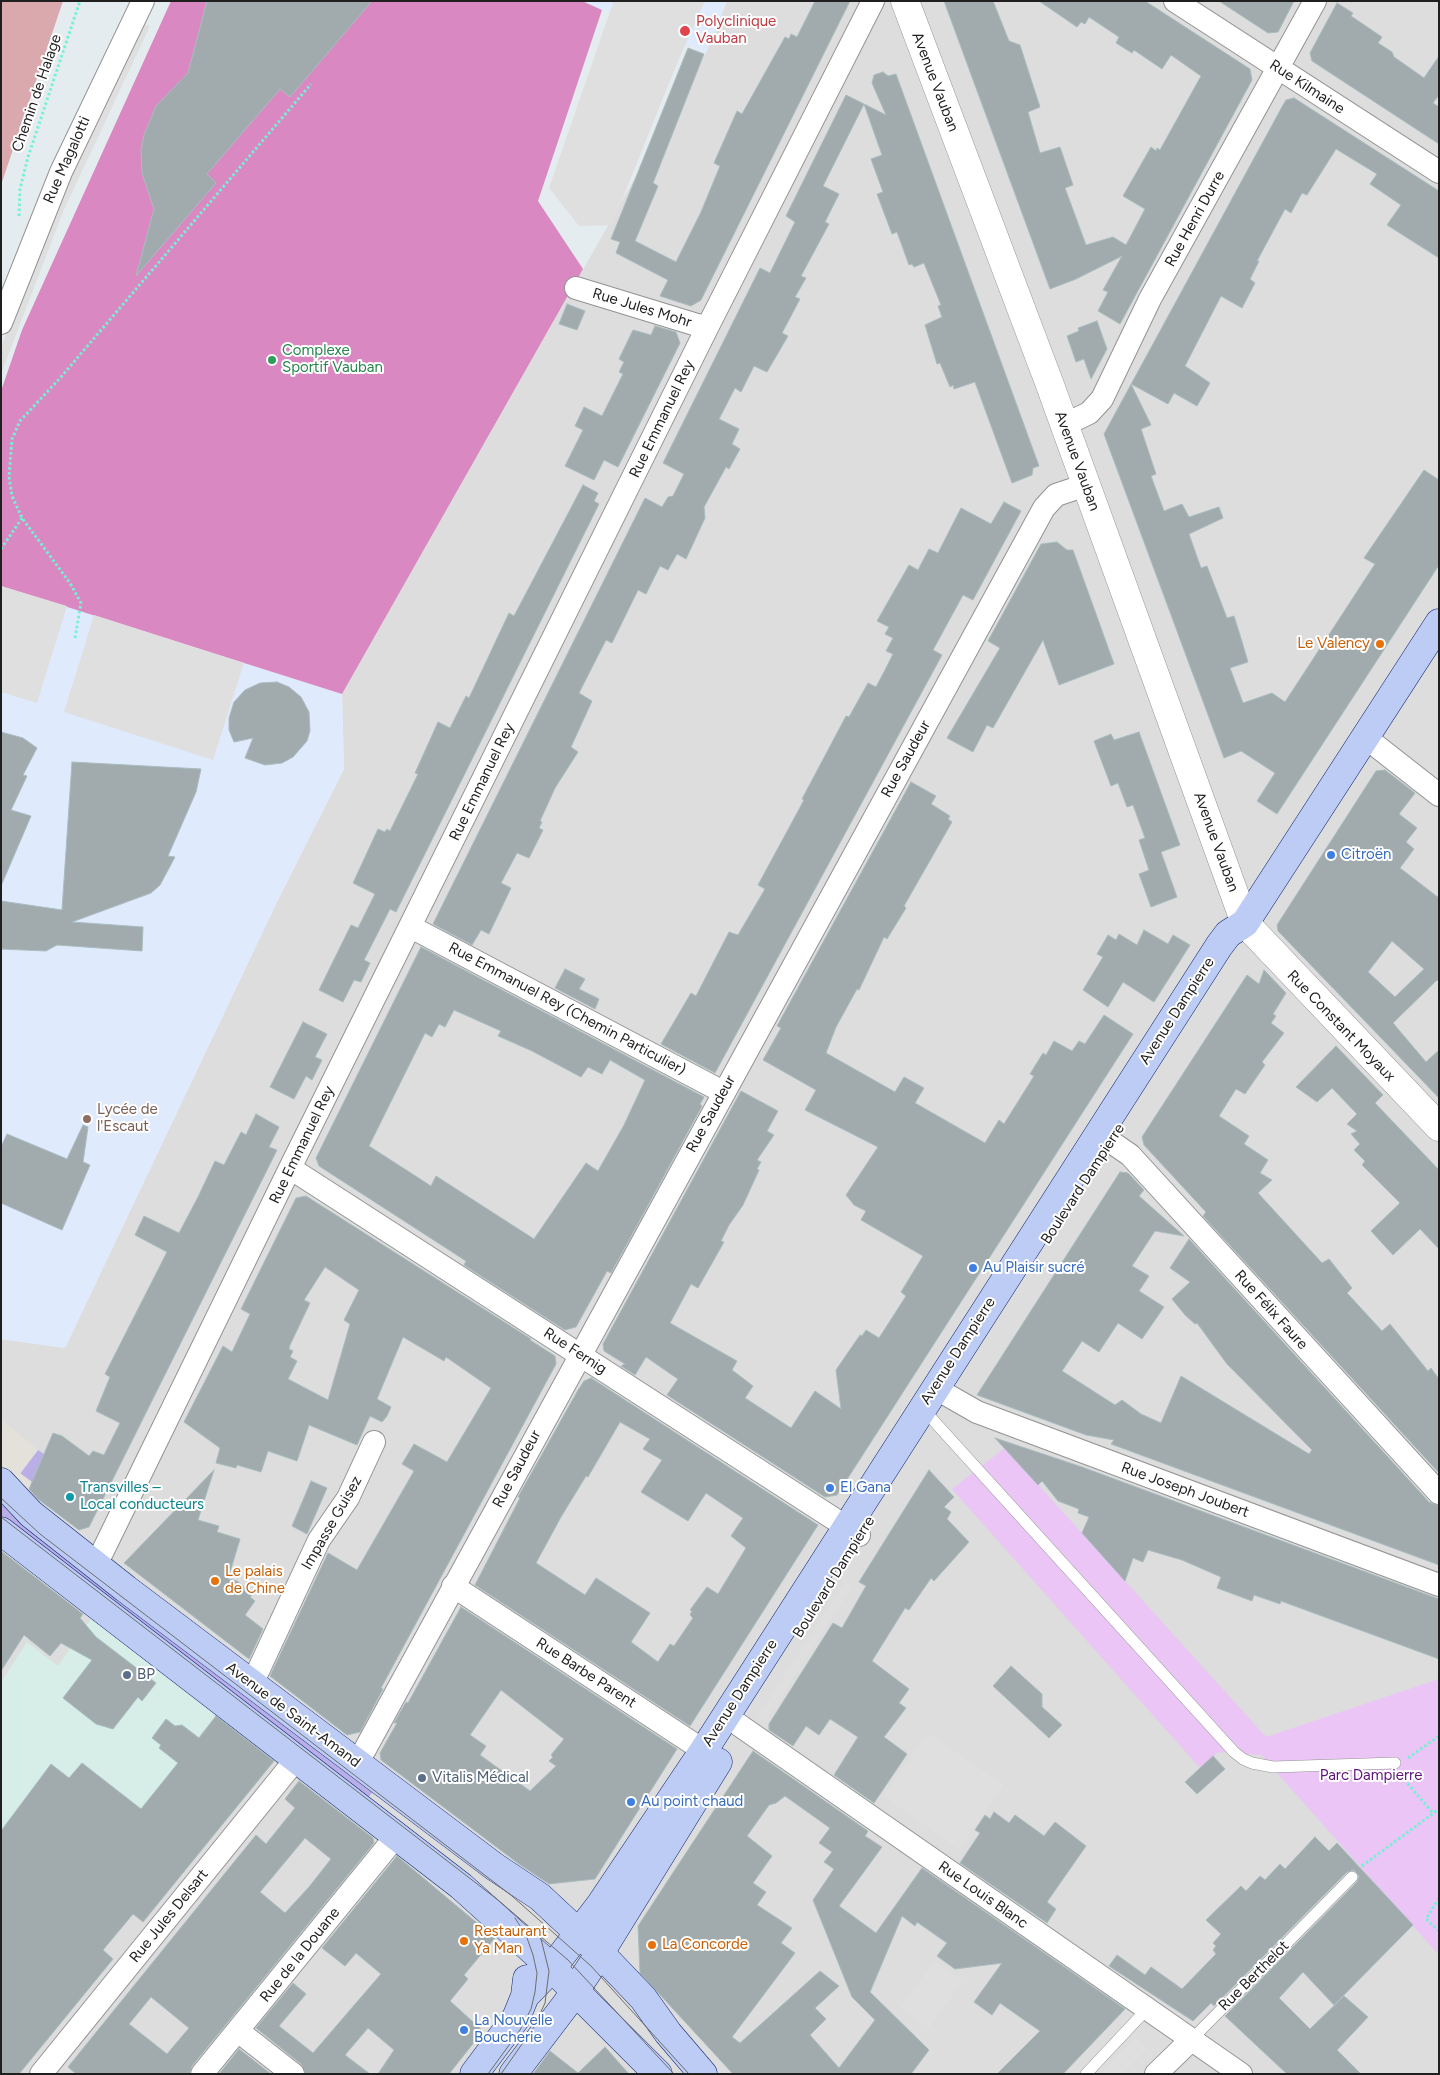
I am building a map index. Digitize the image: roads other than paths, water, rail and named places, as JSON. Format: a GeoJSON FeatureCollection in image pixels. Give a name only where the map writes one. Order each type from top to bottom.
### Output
{"type":"FeatureCollection","features":[{"type":"Feature","properties":{"kind":"main road"},"geometry":{"type":"LineString","coordinates":[[1245,923],[1439,623]]}},
{"type":"Feature","properties":{"kind":"main road","name":"Boulevard Dampierre"},"geometry":{"type":"LineString","coordinates":[[711,1755],[1105,1137],[1233,954],[1245,923]]}},
{"type":"Feature","properties":{"kind":"main road","name":"Avenue de Saint-Amand"},"geometry":{"type":"LineString","coordinates":[[1,1482],[31,1514],[96,1565],[495,1867],[533,1891],[589,1943],[643,1998],[671,2038],[703,2074]]}},
{"type":"Feature","properties":{"kind":"main road"},"geometry":{"type":"LineString","coordinates":[[1,1531],[397,1835],[467,1892],[564,1980],[658,2074]]}},
{"type":"Feature","properties":{"kind":"main road","name":"Avenue Dampierre"},"geometry":{"type":"LineString","coordinates":[[564,1980],[589,1943],[614,1884],[711,1755]]}},
{"type":"Feature","properties":{"kind":"main road"},"geometry":{"type":"LineString","coordinates":[[474,2074],[516,2018],[525,1996],[527,1983],[525,1965],[517,1942],[510,1931]]}},
{"type":"Feature","properties":{"kind":"main road"},"geometry":{"type":"LineString","coordinates":[[525,1996],[564,1980]]}},
{"type":"Feature","properties":{"kind":"main road"},"geometry":{"type":"LineString","coordinates":[[513,2074],[548,2028],[564,1980]]}},
{"type":"Feature","properties":{"kind":"main road"},"geometry":{"type":"LineString","coordinates":[[548,2028],[578,2021],[591,2021],[609,2026]]}},
{"type":"Feature","properties":{"kind":"street","name":"Rue Magalotti"},"geometry":{"type":"LineString","coordinates":[[1,323],[50,195],[143,1]]}},
{"type":"Feature","properties":{"kind":"street","name":"Rue Emmanuel Rey"},"geometry":{"type":"LineString","coordinates":[[96,1565],[290,1168],[707,328],[873,1]]}},
{"type":"Feature","properties":{"kind":"street","name":"Avenue Vauban"},"geometry":{"type":"LineString","coordinates":[[905,1],[1064,425],[1245,923]]}},
{"type":"Feature","properties":{"kind":"street","name":"Rue Kilmaine"},"geometry":{"type":"LineString","coordinates":[[1175,1],[1439,172]]}},
{"type":"Feature","properties":{"kind":"street","name":"Rue Henri Durre"},"geometry":{"type":"LineString","coordinates":[[1064,425],[1089,412],[1102,399],[1150,299],[1315,1]]}},
{"type":"Feature","properties":{"kind":"street","name":"Rue Jules Mohr"},"geometry":{"type":"LineString","coordinates":[[576,288],[707,328]]}},
{"type":"Feature","properties":{"kind":"street","name":"Rue Saudeur"},"geometry":{"type":"LineString","coordinates":[[357,1764],[579,1354],[1044,508],[1056,495],[1086,485]]}},
{"type":"Feature","properties":{"kind":"street"},"geometry":{"type":"LineString","coordinates":[[1365,737],[1439,795]]}},
{"type":"Feature","properties":{"kind":"street","name":"Rue Constant Moyaux"},"geometry":{"type":"LineString","coordinates":[[1245,923],[1439,1127]]}},
{"type":"Feature","properties":{"kind":"street","name":"Rue Emmanuel Rey (Chemin Particulier)"},"geometry":{"type":"LineString","coordinates":[[411,927],[723,1092]]}},
{"type":"Feature","properties":{"kind":"street","name":"Rue Félix Faure"},"geometry":{"type":"LineString","coordinates":[[1105,1137],[1130,1155],[1439,1493]]}},
{"type":"Feature","properties":{"kind":"street","name":"Rue Fernig"},"geometry":{"type":"LineString","coordinates":[[290,1168],[853,1531]]}},
{"type":"Feature","properties":{"kind":"street","name":"Rue Joseph Joubert"},"geometry":{"type":"LineString","coordinates":[[934,1403],[977,1412],[1439,1585]]}},
{"type":"Feature","properties":{"kind":"street","name":"Impasse Guisez"},"geometry":{"type":"LineString","coordinates":[[252,1684],[319,1540],[348,1498],[374,1442]]}},
{"type":"Feature","properties":{"kind":"street","name":"Rue Barbe Parent"},"geometry":{"type":"LineString","coordinates":[[453,1586],[711,1755]]}},
{"type":"Feature","properties":{"kind":"street","name":"Rue Louis Blanc"},"geometry":{"type":"LineString","coordinates":[[733,1720],[1241,2074]]}},
{"type":"Feature","properties":{"kind":"street","name":"Rue Jules Delsart"},"geometry":{"type":"LineString","coordinates":[[41,2074],[297,1758]]}},
{"type":"Feature","properties":{"kind":"street","name":"Rue de la Douane"},"geometry":{"type":"LineString","coordinates":[[202,2074],[397,1835]]}},
{"type":"Feature","properties":{"kind":"street"},"geometry":{"type":"LineString","coordinates":[[238,2031],[293,2074]]}},
{"type":"Feature","properties":{"kind":"street","name":"Rue Berthelot"},"geometry":{"type":"LineString","coordinates":[[1156,2074],[1192,2039]]}},
{"type":"Feature","properties":{"kind":"lane"},"geometry":{"type":"LineString","coordinates":[[934,1403],[1234,1752],[1252,1764],[1272,1767],[1392,1763]]}},
{"type":"Feature","properties":{"kind":"lane","name":"Rue Berthelot"},"geometry":{"type":"LineString","coordinates":[[1192,2039],[1352,1877]]}},
{"type":"Feature","properties":{"kind":"lane"},"geometry":{"type":"LineString","coordinates":[[1086,2074],[1147,2009]]}},
{"type":"Feature","properties":{"kind":"tram line"},"geometry":{"type":"LineString","coordinates":[[1,1498],[40,1534],[512,1896],[591,1966],[689,2074]]}},
{"type":"Feature","properties":{"kind":"tram line"},"geometry":{"type":"LineString","coordinates":[[1,1517],[498,1900],[568,1960],[674,2074]]}},
{"type":"Feature","properties":{"kind":"tram line"},"geometry":{"type":"LineString","coordinates":[[488,2074],[520,2030],[531,2009],[535,1992],[537,1973],[533,1955],[526,1935],[515,1918]]}},
{"type":"Feature","properties":{"kind":"tram line"},"geometry":{"type":"LineString","coordinates":[[501,2074],[534,2027],[545,2003],[549,1971],[540,1935]]}},
{"type":"Feature","properties":{"kind":"place","name":"Polyclinique Vauban"},"geometry":{"type":"Point","coordinates":[685,31]}},
{"type":"Feature","properties":{"kind":"place","name":"Complexe Sportif Vauban"},"geometry":{"type":"Point","coordinates":[272,360]}},
{"type":"Feature","properties":{"kind":"place","name":"Le Valency"},"geometry":{"type":"Point","coordinates":[1380,644]}},
{"type":"Feature","properties":{"kind":"place","name":"Citroën"},"geometry":{"type":"Point","coordinates":[1331,855]}},
{"type":"Feature","properties":{"kind":"place","name":"Lycée de l'Escaut"},"geometry":{"type":"Point","coordinates":[87,1119]}},
{"type":"Feature","properties":{"kind":"place","name":"Au Plaisir sucré"},"geometry":{"type":"Point","coordinates":[973,1268]}},
{"type":"Feature","properties":{"kind":"place","name":"El Gana"},"geometry":{"type":"Point","coordinates":[830,1488]}},
{"type":"Feature","properties":{"kind":"place","name":"Transvilles – Local conducteurs"},"geometry":{"type":"Point","coordinates":[70,1497]}},
{"type":"Feature","properties":{"kind":"place","name":"Le palais de Chine"},"geometry":{"type":"Point","coordinates":[215,1581]}},
{"type":"Feature","properties":{"kind":"place","name":"BP"},"geometry":{"type":"Point","coordinates":[127,1675]}},
{"type":"Feature","properties":{"kind":"place","name":"Vitalis Médical"},"geometry":{"type":"Point","coordinates":[422,1778]}},
{"type":"Feature","properties":{"kind":"place","name":"Au point chaud"},"geometry":{"type":"Point","coordinates":[631,1802]}},
{"type":"Feature","properties":{"kind":"place","name":"Restaurant Ya Man"},"geometry":{"type":"Point","coordinates":[464,1941]}},
{"type":"Feature","properties":{"kind":"place","name":"La Concorde"},"geometry":{"type":"Point","coordinates":[652,1945]}},
{"type":"Feature","properties":{"kind":"place","name":"La Nouvelle Boucherie"},"geometry":{"type":"Point","coordinates":[464,2030]}},
{"type":"Feature","properties":{"kind":"park label","name":"Parc Dampierre"},"geometry":{"type":"Point","coordinates":[1371,1776]}}]}
